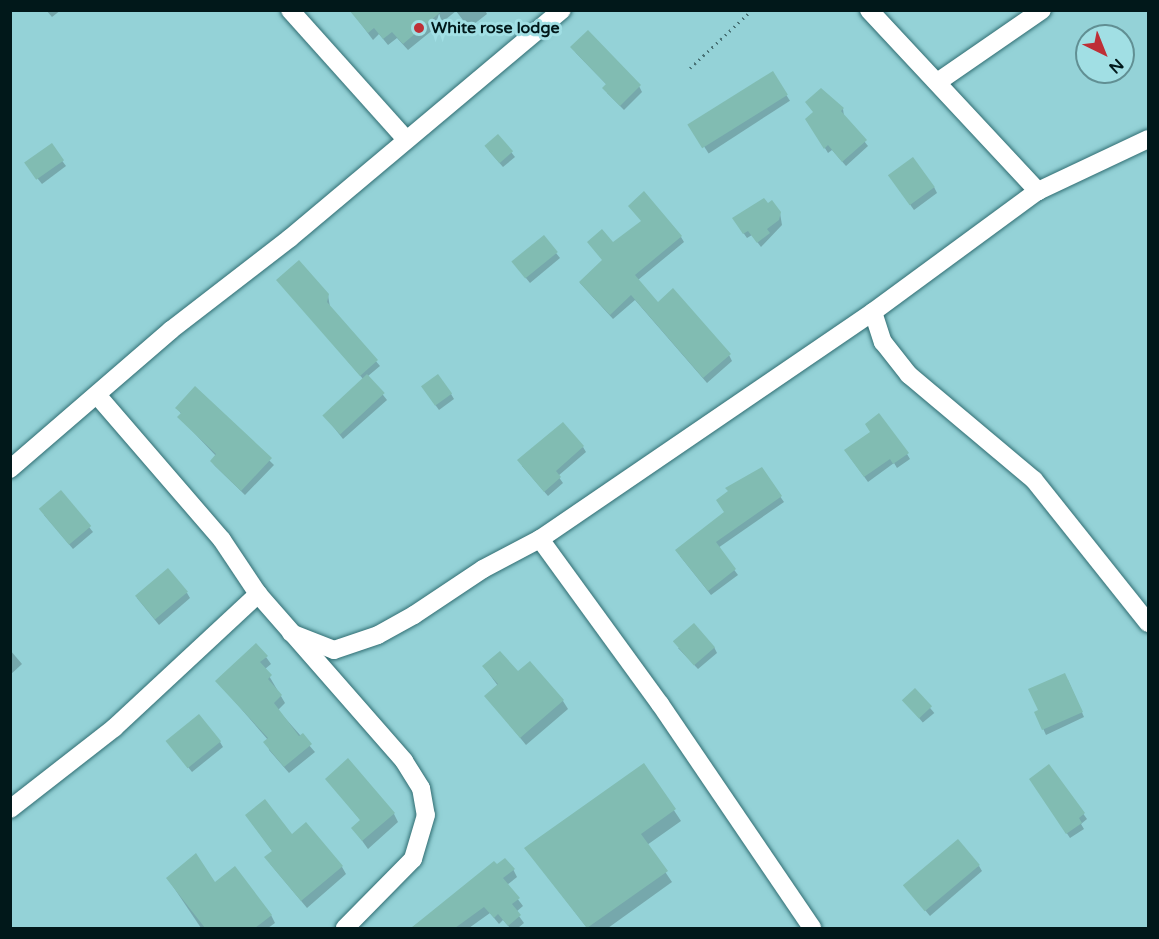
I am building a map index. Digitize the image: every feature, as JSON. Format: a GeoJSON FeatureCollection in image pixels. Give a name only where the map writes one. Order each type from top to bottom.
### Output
{"type":"FeatureCollection","features":[{"type":"Feature","properties":{"kind":"street"},"geometry":{"type":"LineString","coordinates":[[290,10],[405,138]]}},
{"type":"Feature","properties":{"kind":"street"},"geometry":{"type":"LineString","coordinates":[[10,469],[405,138],[562,10]]}},
{"type":"Feature","properties":{"kind":"street"},"geometry":{"type":"LineString","coordinates":[[869,10],[939,81],[1038,190]]}},
{"type":"Feature","properties":{"kind":"street"},"geometry":{"type":"LineString","coordinates":[[939,81],[1042,10]]}},
{"type":"Feature","properties":{"kind":"street"},"geometry":{"type":"LineString","coordinates":[[291,633],[334,650],[347,648],[378,635],[483,569],[540,539],[873,312],[1038,190],[1149,139]]}},
{"type":"Feature","properties":{"kind":"street"},"geometry":{"type":"LineString","coordinates":[[873,312],[883,342],[909,375],[1034,480],[1149,623]]}},
{"type":"Feature","properties":{"kind":"street"},"geometry":{"type":"LineString","coordinates":[[97,395],[222,540],[258,594],[404,760],[421,788],[426,815],[413,859],[345,928]]}},
{"type":"Feature","properties":{"kind":"street"},"geometry":{"type":"LineString","coordinates":[[540,539],[660,704],[812,928]]}},
{"type":"Feature","properties":{"kind":"street"},"geometry":{"type":"LineString","coordinates":[[10,808],[114,728],[258,594]]}},
{"type":"Feature","properties":{"kind":"path"},"geometry":{"type":"LineString","coordinates":[[690,69],[752,10]]}},
{"type":"Feature","properties":{"kind":"building"},"geometry":{"type":"Polygon","coordinates":[[[349,10],[443,10],[403,44],[392,32],[383,39],[374,28],[368,33],[349,10]]]}},
{"type":"Feature","properties":{"kind":"building"},"geometry":{"type":"Polygon","coordinates":[[[588,30],[641,85],[620,106],[602,88],[606,84],[570,47],[588,30]]]}},
{"type":"Feature","properties":{"kind":"building"},"geometry":{"type":"Polygon","coordinates":[[[773,71],[788,95],[702,148],[687,125],[773,71]]]}},
{"type":"Feature","properties":{"kind":"building"},"geometry":{"type":"Polygon","coordinates":[[[821,88],[844,108],[841,111],[867,140],[842,162],[828,145],[824,149],[805,119],[813,112],[805,102],[821,88]]]}},
{"type":"Feature","properties":{"kind":"building"},"geometry":{"type":"Polygon","coordinates":[[[498,134],[513,151],[500,163],[484,146],[498,134]]]}},
{"type":"Feature","properties":{"kind":"building"},"geometry":{"type":"Polygon","coordinates":[[[52,143],[64,160],[36,180],[24,163],[52,143]]]}},
{"type":"Feature","properties":{"kind":"building"},"geometry":{"type":"Polygon","coordinates":[[[913,157],[935,187],[910,205],[888,175],[913,157]]]}},
{"type":"Feature","properties":{"kind":"building"},"geometry":{"type":"Polygon","coordinates":[[[644,191],[682,236],[635,275],[658,302],[673,288],[731,354],[703,378],[631,295],[610,315],[579,282],[602,260],[587,242],[602,229],[613,242],[641,221],[628,206],[644,191]]]}},
{"type":"Feature","properties":{"kind":"building"},"geometry":{"type":"Polygon","coordinates":[[[764,198],[768,203],[772,200],[781,212],[779,220],[767,229],[770,233],[757,243],[748,231],[743,234],[732,218],[764,198]]]}},
{"type":"Feature","properties":{"kind":"building"},"geometry":{"type":"Polygon","coordinates":[[[544,235],[558,252],[525,279],[511,261],[544,235]]]}},
{"type":"Feature","properties":{"kind":"building"},"geometry":{"type":"Polygon","coordinates":[[[299,260],[329,294],[327,302],[378,360],[360,376],[276,280],[299,260]]]}},
{"type":"Feature","properties":{"kind":"building"},"geometry":{"type":"Polygon","coordinates":[[[367,374],[385,393],[340,435],[322,416],[367,374]]]}},
{"type":"Feature","properties":{"kind":"building"},"geometry":{"type":"Polygon","coordinates":[[[438,374],[452,393],[435,406],[421,386],[438,374]]]}},
{"type":"Feature","properties":{"kind":"building"},"geometry":{"type":"Polygon","coordinates":[[[195,386],[272,458],[241,491],[210,461],[216,454],[177,417],[181,413],[175,408],[195,386]]]}},
{"type":"Feature","properties":{"kind":"building"},"geometry":{"type":"Polygon","coordinates":[[[879,413],[909,453],[893,464],[890,459],[864,477],[844,450],[870,432],[865,424],[879,413]]]}},
{"type":"Feature","properties":{"kind":"building"},"geometry":{"type":"Polygon","coordinates":[[[563,422],[584,446],[556,471],[561,477],[544,492],[517,460],[563,422]]]}},
{"type":"Feature","properties":{"kind":"building"},"geometry":{"type":"Polygon","coordinates":[[[762,467],[782,496],[716,542],[736,569],[708,591],[675,550],[724,512],[716,500],[728,491],[725,488],[762,467]]]}},
{"type":"Feature","properties":{"kind":"building"},"geometry":{"type":"Polygon","coordinates":[[[61,490],[91,526],[69,545],[39,509],[61,490]]]}},
{"type":"Feature","properties":{"kind":"building"},"geometry":{"type":"Polygon","coordinates":[[[168,568],[188,592],[155,619],[135,596],[168,568]]]}},
{"type":"Feature","properties":{"kind":"building"},"geometry":{"type":"Polygon","coordinates":[[[694,623],[715,647],[694,666],[673,641],[694,623]]]}},
{"type":"Feature","properties":{"kind":"building"},"geometry":{"type":"Polygon","coordinates":[[[256,643],[268,656],[260,662],[272,675],[268,679],[282,695],[274,703],[299,736],[303,733],[312,744],[284,767],[263,742],[268,738],[215,681],[256,643]]]}},
{"type":"Feature","properties":{"kind":"building"},"geometry":{"type":"Polygon","coordinates":[[[500,651],[518,671],[530,661],[564,700],[520,738],[484,696],[498,684],[482,666],[500,651]]]}},
{"type":"Feature","properties":{"kind":"building"},"geometry":{"type":"Polygon","coordinates":[[[1065,673],[1083,712],[1042,730],[1034,712],[1038,710],[1028,689],[1065,673]]]}},
{"type":"Feature","properties":{"kind":"building"},"geometry":{"type":"Polygon","coordinates":[[[915,688],[932,706],[919,719],[902,700],[915,688]]]}},
{"type":"Feature","properties":{"kind":"building"},"geometry":{"type":"Polygon","coordinates":[[[199,714],[221,741],[188,768],[166,741],[199,714]]]}},
{"type":"Feature","properties":{"kind":"building"},"geometry":{"type":"Polygon","coordinates":[[[348,758],[395,813],[362,841],[351,828],[360,820],[325,779],[348,758]]]}},
{"type":"Feature","properties":{"kind":"building"},"geometry":{"type":"Polygon","coordinates":[[[644,763],[676,809],[641,834],[668,871],[587,928],[524,848],[644,763]]]}},
{"type":"Feature","properties":{"kind":"building"},"geometry":{"type":"Polygon","coordinates":[[[1049,764],[1085,813],[1079,818],[1082,823],[1066,834],[1029,779],[1049,764]]]}},
{"type":"Feature","properties":{"kind":"building"},"geometry":{"type":"Polygon","coordinates":[[[265,799],[292,834],[306,822],[343,866],[301,901],[264,857],[272,851],[245,815],[265,799]]]}},
{"type":"Feature","properties":{"kind":"building"},"geometry":{"type":"Polygon","coordinates":[[[958,839],[980,865],[925,911],[903,885],[958,839]]]}},
{"type":"Feature","properties":{"kind":"building"},"geometry":{"type":"Polygon","coordinates":[[[196,853],[215,882],[235,866],[272,915],[255,928],[205,928],[166,878],[196,853]]]}},
{"type":"Feature","properties":{"kind":"building"},"geometry":{"type":"Polygon","coordinates":[[[505,858],[515,869],[503,878],[520,898],[512,904],[521,915],[508,926],[498,914],[494,918],[484,907],[455,928],[411,928],[494,861],[497,864],[505,858]]]}},
{"type":"Feature","properties":{"kind":"place","name":"White rose lodge"},"geometry":{"type":"Point","coordinates":[419,28]}}]}
